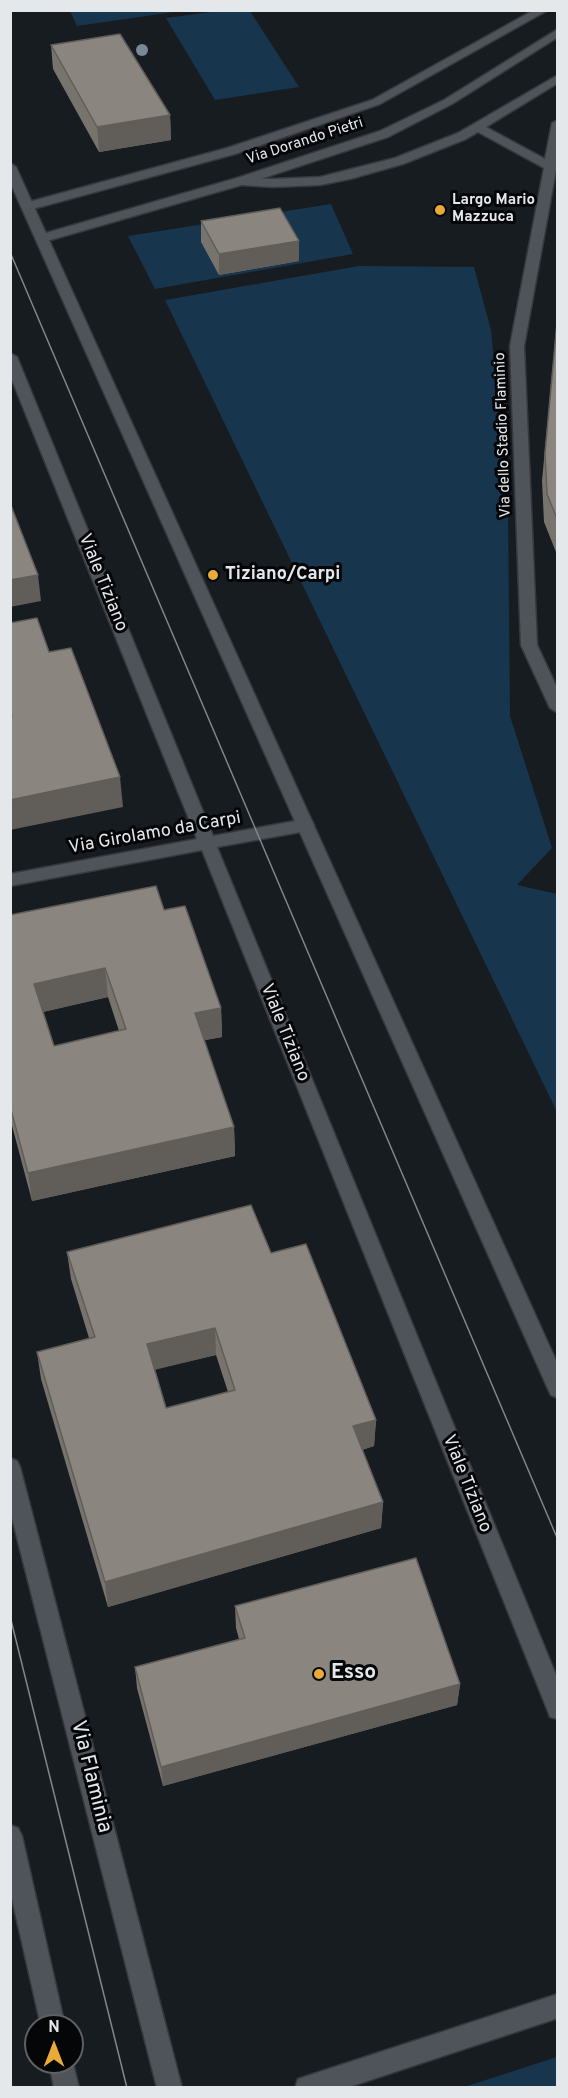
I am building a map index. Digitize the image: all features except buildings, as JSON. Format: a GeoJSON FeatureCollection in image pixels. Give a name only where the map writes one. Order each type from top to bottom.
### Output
{"type":"FeatureCollection","features":[{"type":"Feature","properties":{"kind":"street","name":"Via Dorando Pietri"},"geometry":{"type":"LineString","coordinates":[[29,207],[231,151],[390,96],[543,10]]}},
{"type":"Feature","properties":{"kind":"street","name":"Via Dorando Pietri"},"geometry":{"type":"LineString","coordinates":[[42,238],[241,181],[375,136],[448,102],[558,32]]}},
{"type":"Feature","properties":{"kind":"street"},"geometry":{"type":"LineString","coordinates":[[241,181],[304,183],[343,177],[423,153],[478,127],[558,78]]}},
{"type":"Feature","properties":{"kind":"street"},"geometry":{"type":"LineString","coordinates":[[344,113],[375,136]]}},
{"type":"Feature","properties":{"kind":"street","name":"Via dello Stadio Flaminio"},"geometry":{"type":"LineString","coordinates":[[558,123],[517,346],[528,645],[558,708]]}},
{"type":"Feature","properties":{"kind":"street"},"geometry":{"type":"LineString","coordinates":[[478,127],[550,166]]}},
{"type":"Feature","properties":{"kind":"street"},"geometry":{"type":"LineString","coordinates":[[10,167],[558,1389]]}},
{"type":"Feature","properties":{"kind":"street","name":"Viale Tiziano"},"geometry":{"type":"LineString","coordinates":[[10,357],[558,1709]]}},
{"type":"Feature","properties":{"kind":"street","name":"Via Girolamo da Carpi"},"geometry":{"type":"LineString","coordinates":[[10,880],[306,825]]}},
{"type":"Feature","properties":{"kind":"street","name":"Via Flaminia"},"geometry":{"type":"LineString","coordinates":[[10,1467],[170,2088]]}},
{"type":"Feature","properties":{"kind":"street"},"geometry":{"type":"LineString","coordinates":[[10,1836],[50,2014]]}},
{"type":"Feature","properties":{"kind":"street"},"geometry":{"type":"LineString","coordinates":[[307,2088],[558,2006]]}},
{"type":"Feature","properties":{"kind":"shaded area"},"geometry":{"type":"Polygon","coordinates":[[[70,11],[181,11],[77,26],[70,11]]]}},
{"type":"Feature","properties":{"kind":"shaded area"},"geometry":{"type":"Polygon","coordinates":[[[218,11],[250,11],[299,87],[215,100],[166,18],[218,11]]]}},
{"type":"Feature","properties":{"kind":"shaded area"},"geometry":{"type":"Polygon","coordinates":[[[331,204],[353,254],[155,289],[128,236],[331,204]]]}},
{"type":"Feature","properties":{"kind":"shaded area"},"geometry":{"type":"Polygon","coordinates":[[[359,266],[474,267],[491,330],[508,512],[510,716],[552,848],[517,885],[557,894],[557,1112],[165,300],[359,266]]]}},
{"type":"Feature","properties":{"kind":"shaded area"},"geometry":{"type":"Polygon","coordinates":[[[557,2057],[557,2087],[464,2087],[557,2057]]]}},
{"type":"Feature","properties":{"kind":"tram line"},"geometry":{"type":"LineString","coordinates":[[10,252],[558,1540]]}},
{"type":"Feature","properties":{"kind":"tram line"},"geometry":{"type":"LineString","coordinates":[[10,1616],[127,2088]]}},
{"type":"Feature","properties":{"kind":"place","name":"Largo Mario Mazzuca"},"geometry":{"type":"Point","coordinates":[440,210]}},
{"type":"Feature","properties":{"kind":"place","name":"Tiziano/Carpi"},"geometry":{"type":"Point","coordinates":[213,575]}},
{"type":"Feature","properties":{"kind":"place","name":"Esso"},"geometry":{"type":"Point","coordinates":[319,1674]}}]}
